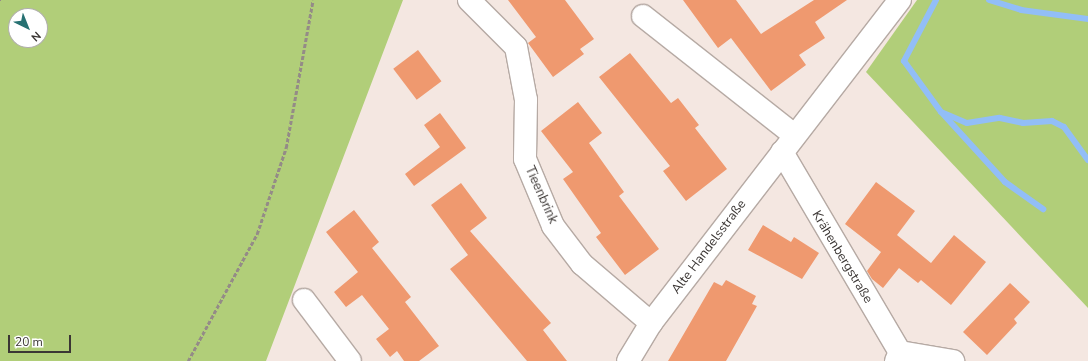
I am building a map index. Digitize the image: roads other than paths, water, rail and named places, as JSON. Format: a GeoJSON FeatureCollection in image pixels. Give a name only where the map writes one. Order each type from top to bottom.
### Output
{"type":"FeatureCollection","features":[{"type":"Feature","properties":{"kind":"street","name":"Tieenbrink"},"geometry":{"type":"LineString","coordinates":[[469,0],[516,47],[526,100],[524,159],[554,226],[582,264],[651,323]]}},
{"type":"Feature","properties":{"kind":"street","name":"Alte Handelsstraße"},"geometry":{"type":"LineString","coordinates":[[628,361],[651,323],[794,135],[900,0]]}},
{"type":"Feature","properties":{"kind":"street"},"geometry":{"type":"LineString","coordinates":[[643,16],[794,135]]}},
{"type":"Feature","properties":{"kind":"street","name":"Krähenbergstraße"},"geometry":{"type":"LineString","coordinates":[[782,152],[898,356]]}},
{"type":"Feature","properties":{"kind":"street"},"geometry":{"type":"LineString","coordinates":[[304,300],[350,361]]}},
{"type":"Feature","properties":{"kind":"street"},"geometry":{"type":"LineString","coordinates":[[898,356],[953,361]]}},
{"type":"Feature","properties":{"kind":"waterway"},"geometry":{"type":"LineString","coordinates":[[936,0],[904,61],[941,112],[967,123],[1000,118],[1023,123],[1052,121],[1064,127],[1088,160]]}},
{"type":"Feature","properties":{"kind":"waterway"},"geometry":{"type":"LineString","coordinates":[[989,0],[1021,10],[1088,19]]}},
{"type":"Feature","properties":{"kind":"waterway"},"geometry":{"type":"LineString","coordinates":[[943,114],[1005,182],[1043,209]]}}]}
